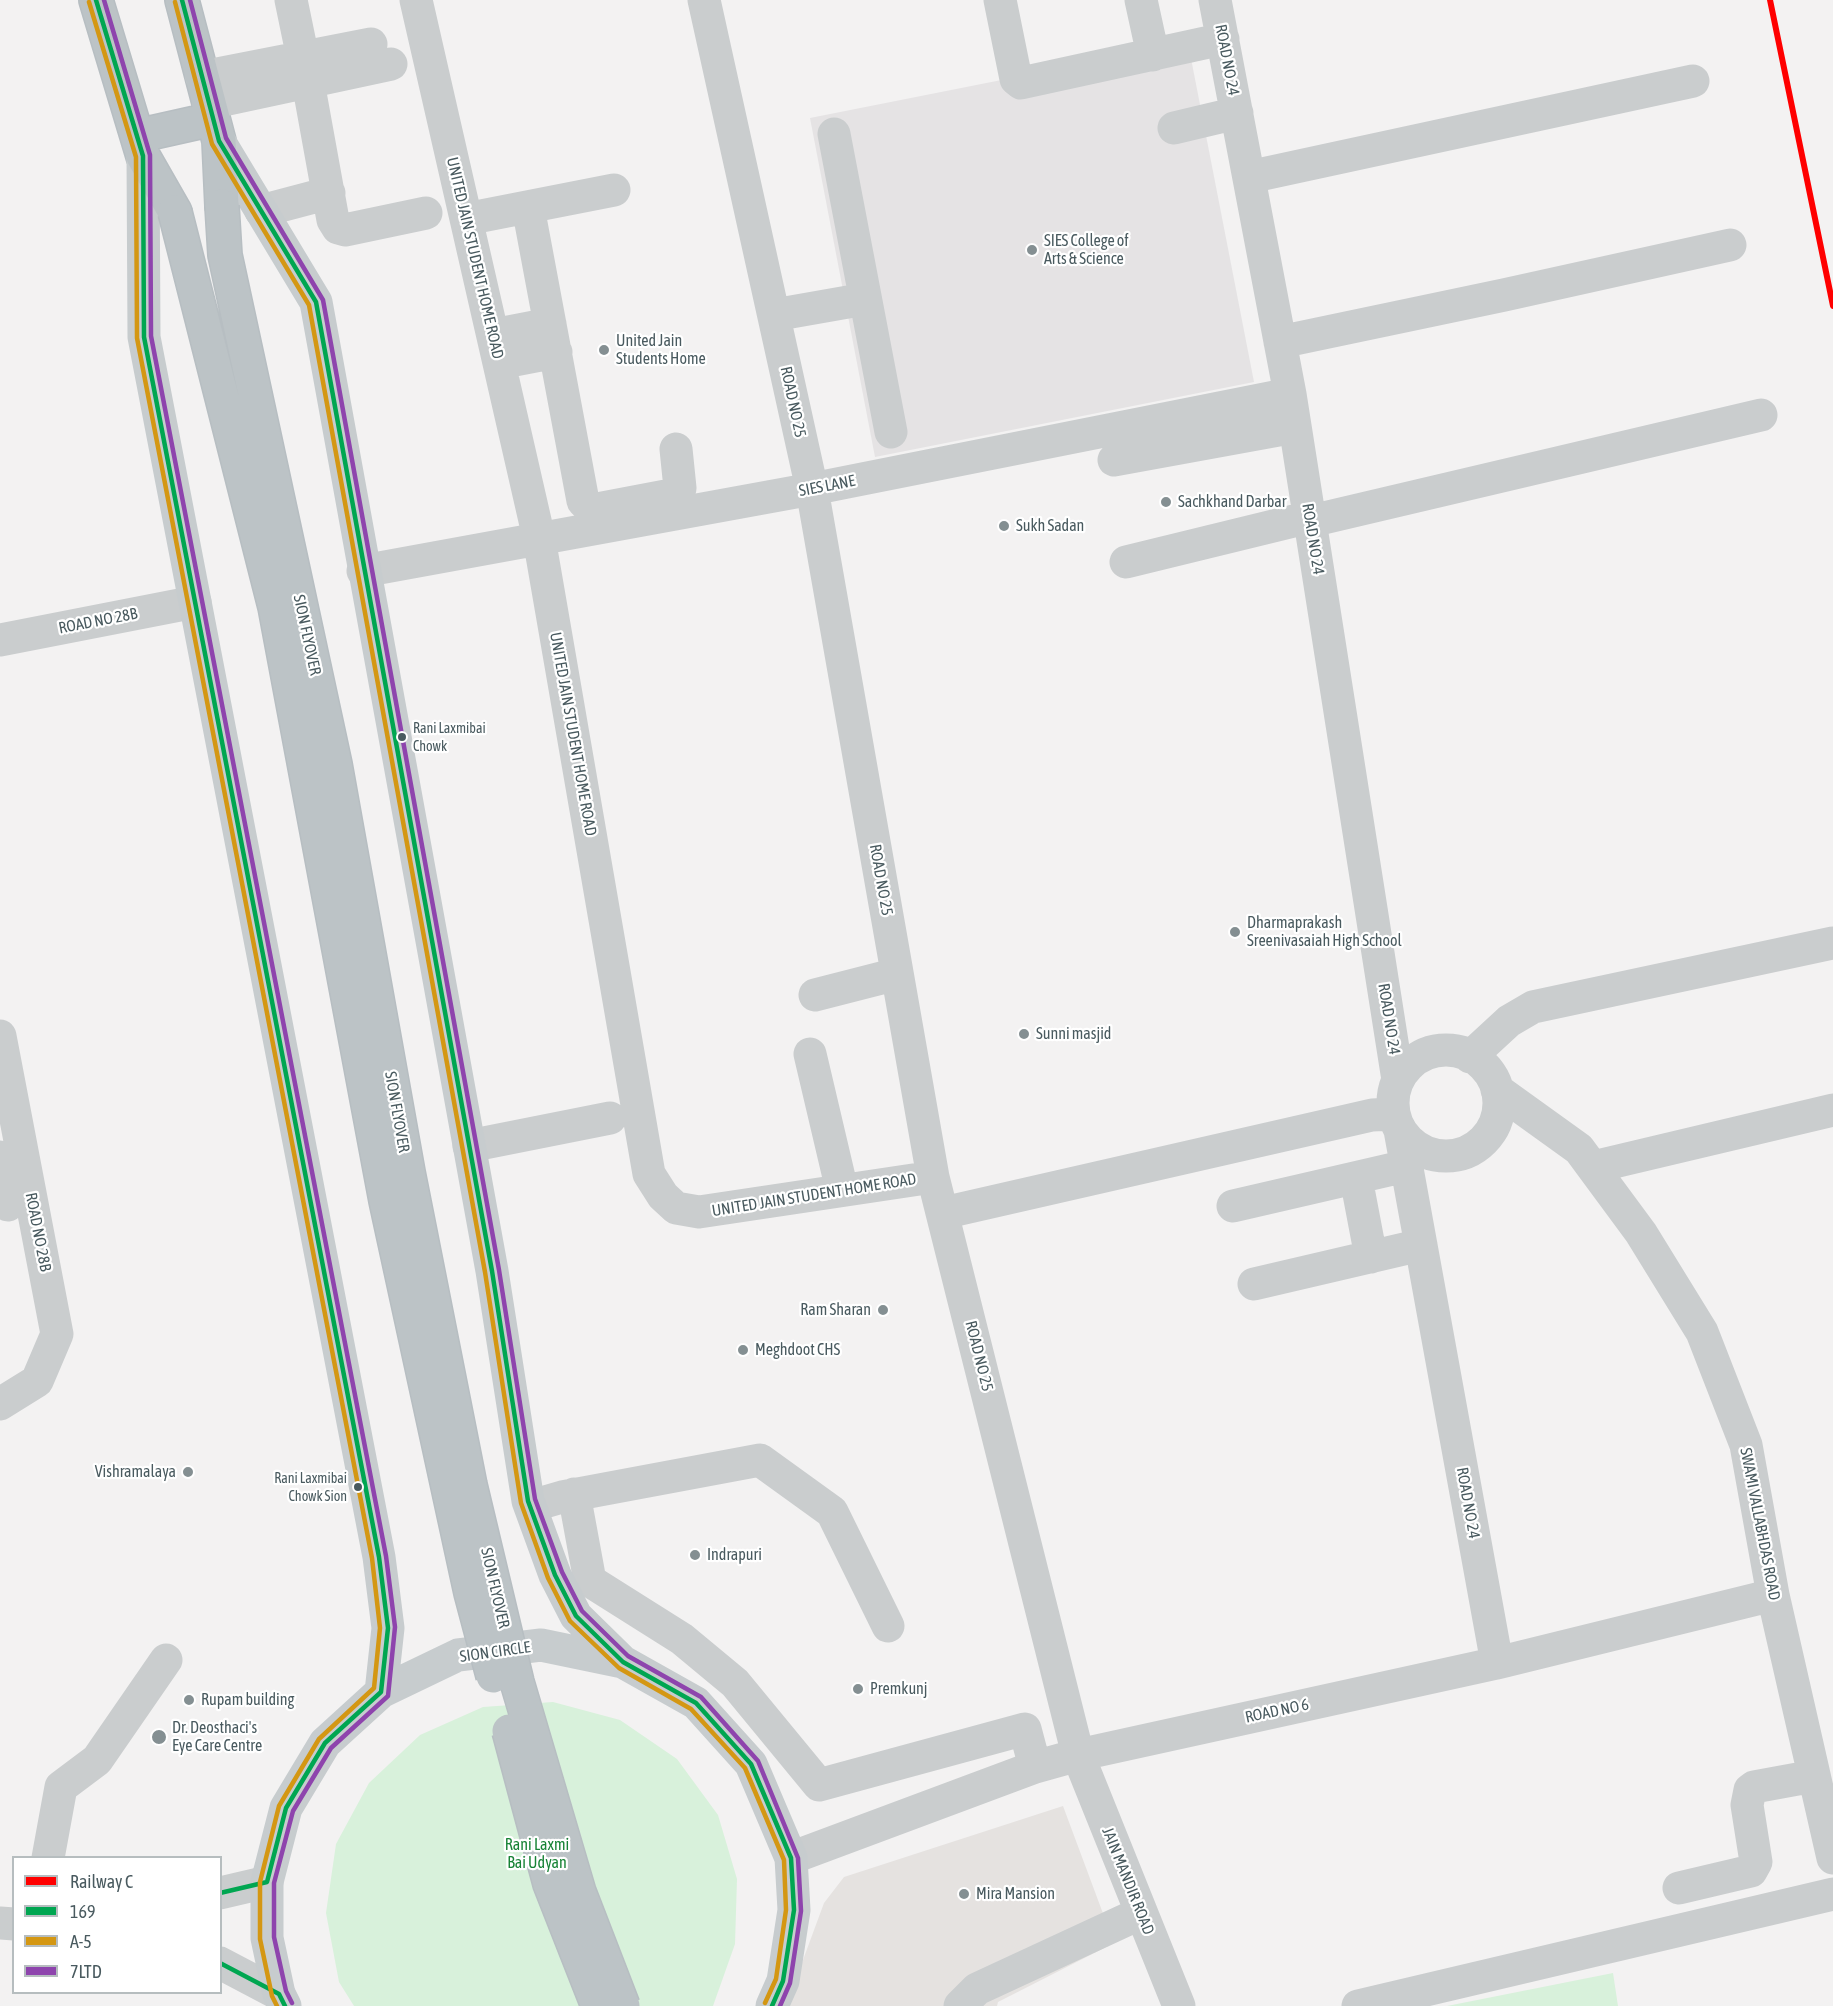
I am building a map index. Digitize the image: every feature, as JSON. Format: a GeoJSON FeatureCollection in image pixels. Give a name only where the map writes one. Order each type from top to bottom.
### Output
{"type":"FeatureCollection","features":[{"type":"Feature","properties":{"kind":"highway","name":"SION FLYOVER"},"geometry":{"type":"LineString","coordinates":[[96,0],[140,146],[176,212],[275,607],[386,1201],[471,1593],[550,1884],[598,2006]]}},
{"type":"Feature","properties":{"kind":"highway","name":"SION FLYOVER"},"geometry":{"type":"LineString","coordinates":[[182,0],[211,110],[225,255],[335,764],[408,1172],[470,1485],[517,1682],[579,1892],[623,2006]]}},
{"type":"Feature","properties":{"kind":"highway"},"geometry":{"type":"LineString","coordinates":[[140,146],[211,110]]}},
{"type":"Feature","properties":{"kind":"main road"},"geometry":{"type":"LineString","coordinates":[[211,110],[261,211],[316,302],[363,571],[492,1271],[531,1506],[555,1575],[576,1616],[623,1662]]}},
{"type":"Feature","properties":{"kind":"main road"},"geometry":{"type":"LineString","coordinates":[[140,146],[144,337],[379,1557],[388,1628],[381,1692]]}},
{"type":"Feature","properties":{"kind":"main road","name":"SION CIRCLE"},"geometry":{"type":"LineString","coordinates":[[282,2000],[267,1938],[267,1882],[286,1808],[325,1743],[381,1692],[458,1656],[542,1645],[623,1662],[696,1703],[751,1764],[791,1858],[794,1910],[783,1981],[772,2006]]}},
{"type":"Feature","properties":{"kind":"street"},"geometry":{"type":"LineString","coordinates":[[291,0],[333,220],[338,228],[345,230],[426,213]]}},
{"type":"Feature","properties":{"kind":"street","name":"UNITED JAIN STUDENT HOME ROAD"},"geometry":{"type":"LineString","coordinates":[[416,0],[539,538],[649,1174],[663,1196],[676,1208],[699,1212],[933,1177]]}},
{"type":"Feature","properties":{"kind":"street","name":"ROAD NO 25"},"geometry":{"type":"LineString","coordinates":[[704,0],[812,489],[933,1177],[1078,1755]]}},
{"type":"Feature","properties":{"kind":"street"},"geometry":{"type":"LineString","coordinates":[[1000,0],[1016,79],[1021,83],[1223,39]]}},
{"type":"Feature","properties":{"kind":"street"},"geometry":{"type":"LineString","coordinates":[[1141,0],[1153,55]]}},
{"type":"Feature","properties":{"kind":"street","name":"ROAD NO 24"},"geometry":{"type":"LineString","coordinates":[[1215,0],[1290,394],[1398,1080]]}},
{"type":"Feature","properties":{"kind":"street"},"geometry":{"type":"LineString","coordinates":[[211,110],[306,70],[381,54]]}},
{"type":"Feature","properties":{"kind":"street"},"geometry":{"type":"LineString","coordinates":[[1249,177],[1693,81]]}},
{"type":"Feature","properties":{"kind":"street"},"geometry":{"type":"LineString","coordinates":[[1174,128],[1237,113]]}},
{"type":"Feature","properties":{"kind":"street"},"geometry":{"type":"LineString","coordinates":[[834,134],[891,432]]}},
{"type":"Feature","properties":{"kind":"street"},"geometry":{"type":"LineString","coordinates":[[466,219],[614,190]]}},
{"type":"Feature","properties":{"kind":"street"},"geometry":{"type":"LineString","coordinates":[[261,211],[329,193]]}},
{"type":"Feature","properties":{"kind":"street"},"geometry":{"type":"LineString","coordinates":[[528,207],[583,501],[586,506],[592,510],[671,495],[680,488],[676,449]]}},
{"type":"Feature","properties":{"kind":"street"},"geometry":{"type":"LineString","coordinates":[[1280,342],[1730,245]]}},
{"type":"Feature","properties":{"kind":"street"},"geometry":{"type":"LineString","coordinates":[[774,315],[865,299]]}},
{"type":"Feature","properties":{"kind":"street"},"geometry":{"type":"LineString","coordinates":[[496,349],[553,338]]}},
{"type":"Feature","properties":{"kind":"street","name":"SIES LANE"},"geometry":{"type":"LineString","coordinates":[[363,571],[812,489],[1290,394]]}},
{"type":"Feature","properties":{"kind":"street"},"geometry":{"type":"LineString","coordinates":[[1126,562],[1761,415]]}},
{"type":"Feature","properties":{"kind":"street"},"geometry":{"type":"LineString","coordinates":[[1114,460],[1295,427]]}},
{"type":"Feature","properties":{"kind":"street","name":"ROAD NO 28B"},"geometry":{"type":"LineString","coordinates":[[0,640],[195,602]]}},
{"type":"Feature","properties":{"kind":"street"},"geometry":{"type":"LineString","coordinates":[[1470,1057],[1509,1021],[1533,1007],[1833,944]]}},
{"type":"Feature","properties":{"kind":"street"},"geometry":{"type":"LineString","coordinates":[[815,995],[897,974]]}},
{"type":"Feature","properties":{"kind":"street","name":"ROAD NO 28B"},"geometry":{"type":"LineString","coordinates":[[0,1036],[13,1204],[57,1334],[37,1381],[0,1404]]}},
{"type":"Feature","properties":{"kind":"street"},"geometry":{"type":"LineString","coordinates":[[1442,1050],[1461,1052],[1477,1060],[1490,1073],[1497,1090],[1499,1108],[1494,1124],[1485,1138],[1472,1149],[1457,1155],[1440,1156],[1424,1152],[1410,1142],[1397,1122],[1393,1098],[1398,1080],[1409,1065],[1424,1054],[1442,1050]]}},
{"type":"Feature","properties":{"kind":"street"},"geometry":{"type":"LineString","coordinates":[[810,1054],[842,1190]]}},
{"type":"Feature","properties":{"kind":"street","name":"SWAMI VALLABHDAS ROAD"},"geometry":{"type":"LineString","coordinates":[[1497,1090],[1580,1149],[1641,1233],[1702,1332],[1746,1445],[1773,1595],[1833,1858]]}},
{"type":"Feature","properties":{"kind":"street"},"geometry":{"type":"LineString","coordinates":[[1593,1167],[1833,1110]]}},
{"type":"Feature","properties":{"kind":"street"},"geometry":{"type":"LineString","coordinates":[[943,1213],[1372,1115],[1397,1122]]}},
{"type":"Feature","properties":{"kind":"street"},"geometry":{"type":"LineString","coordinates":[[469,1146],[610,1118]]}},
{"type":"Feature","properties":{"kind":"street","name":"ROAD NO 24"},"geometry":{"type":"LineString","coordinates":[[1397,1122],[1497,1663]]}},
{"type":"Feature","properties":{"kind":"street"},"geometry":{"type":"LineString","coordinates":[[0,1156],[13,1204]]}},
{"type":"Feature","properties":{"kind":"street"},"geometry":{"type":"LineString","coordinates":[[1233,1206],[1406,1166]]}},
{"type":"Feature","properties":{"kind":"street"},"geometry":{"type":"LineString","coordinates":[[1356,1178],[1371,1257]]}},
{"type":"Feature","properties":{"kind":"street"},"geometry":{"type":"LineString","coordinates":[[1254,1284],[1421,1245]]}},
{"type":"Feature","properties":{"kind":"street"},"geometry":{"type":"LineString","coordinates":[[531,1506],[574,1494],[760,1460],[832,1512],[888,1626]]}},
{"type":"Feature","properties":{"kind":"street"},"geometry":{"type":"LineString","coordinates":[[574,1494],[590,1581],[682,1639],[735,1683],[819,1785],[1025,1729],[1035,1767]]}},
{"type":"Feature","properties":{"kind":"street","name":"ROAD NO 6"},"geometry":{"type":"LineString","coordinates":[[791,1858],[1035,1767],[1078,1755],[1497,1663],[1773,1595]]}},
{"type":"Feature","properties":{"kind":"street"},"geometry":{"type":"LineString","coordinates":[[48,1856],[61,1787],[97,1760],[166,1660]]}},
{"type":"Feature","properties":{"kind":"street","name":"JAIN MANDIR ROAD"},"geometry":{"type":"LineString","coordinates":[[1078,1755],[1179,2006]]}},
{"type":"Feature","properties":{"kind":"street"},"geometry":{"type":"LineString","coordinates":[[1679,1888],[1751,1870],[1756,1862],[1747,1805],[1750,1790],[1754,1787],[1814,1776]]}},
{"type":"Feature","properties":{"kind":"street"},"geometry":{"type":"LineString","coordinates":[[1740,1874],[1750,1914]]}},
{"type":"Feature","properties":{"kind":"street"},"geometry":{"type":"LineString","coordinates":[[222,1893],[267,1882]]}},
{"type":"Feature","properties":{"kind":"street"},"geometry":{"type":"LineString","coordinates":[[1358,2006],[1833,1894]]}},
{"type":"Feature","properties":{"kind":"street"},"geometry":{"type":"LineString","coordinates":[[960,2006],[977,1989],[1141,1913]]}},
{"type":"Feature","properties":{"kind":"street"},"geometry":{"type":"LineString","coordinates":[[222,1964],[282,2000]]}},
{"type":"Feature","properties":{"kind":"shaded area","name":"SIES College of Arts & Science"},"geometry":{"type":"Polygon","coordinates":[[[1188,43],[1254,382],[875,457],[810,118],[1188,43]]]}},
{"type":"Feature","properties":{"kind":"shaded area"},"geometry":{"type":"Polygon","coordinates":[[[1063,1806],[1114,1943],[998,2002],[997,2006],[786,2006],[824,1903],[844,1877],[1063,1806]]]}},
{"type":"Feature","properties":{"kind":"green space","name":"Rani Laxmi Bai Udyan"},"geometry":{"type":"Polygon","coordinates":[[[553,1702],[620,1720],[677,1759],[718,1815],[737,1879],[735,1944],[713,2006],[354,2006],[339,1982],[326,1913],[336,1844],[369,1783],[420,1735],[483,1707],[553,1702]]]}},
{"type":"Feature","properties":{"kind":"green space"},"geometry":{"type":"Polygon","coordinates":[[[1613,1973],[1618,2006],[1447,2006],[1613,1973]]]}},
{"type":"Feature","properties":{"kind":"rail line","name":"C"},"geometry":{"type":"LineString","coordinates":[[1770,0],[1833,306]]}},
{"type":"Feature","properties":{"kind":"transit line","name":"169"},"geometry":{"type":"LineString","coordinates":[[96,0],[143,156],[144,337],[379,1557],[388,1628],[381,1692],[325,1743],[286,1808],[267,1882],[222,1893]]}},
{"type":"Feature","properties":{"kind":"transit line","name":"7LTD"},"geometry":{"type":"LineString","coordinates":[[104,0],[150,155],[151,336],[386,1556],[395,1627],[388,1696],[331,1748],[293,1811],[274,1883],[274,1937],[286,1991],[292,2003]]}},
{"type":"Feature","properties":{"kind":"transit line","name":"169"},"geometry":{"type":"LineString","coordinates":[[182,0],[219,141],[316,302],[492,1271],[528,1501],[555,1575],[576,1616],[623,1662],[696,1703],[751,1764],[791,1858],[794,1910],[783,1981],[772,2006]]}},
{"type":"Feature","properties":{"kind":"transit line","name":"7LTD"},"geometry":{"type":"LineString","coordinates":[[190,0],[226,138],[323,300],[499,1270],[535,1499],[562,1572],[582,1611],[628,1656],[701,1697],[758,1761],[798,1858],[801,1911],[790,1983],[780,2006]]}},
{"type":"Feature","properties":{"kind":"transit line","name":"A-5"},"geometry":{"type":"LineString","coordinates":[[89,2],[136,157],[137,338],[372,1558],[380,1628],[374,1688],[319,1739],[279,1806],[260,1882],[260,1939],[272,1996],[277,2006]]}},
{"type":"Feature","properties":{"kind":"transit line","name":"A-5"},"geometry":{"type":"LineString","coordinates":[[175,2],[212,144],[309,305],[485,1272],[521,1503],[548,1578],[570,1621],[619,1668],[691,1709],[745,1768],[784,1860],[786,1910],[776,1979],[765,2003]]}},
{"type":"Feature","properties":{"kind":"transit line","name":"169"},"geometry":{"type":"LineString","coordinates":[[222,1964],[279,1994],[285,2006]]}},
{"type":"Feature","properties":{"kind":"place","name":"SIES College of Arts & Science"},"geometry":{"type":"Point","coordinates":[1032,250]}},
{"type":"Feature","properties":{"kind":"place","name":"United Jain Students Home"},"geometry":{"type":"Point","coordinates":[604,350]}},
{"type":"Feature","properties":{"kind":"place","name":"Sachkhand Darbar"},"geometry":{"type":"Point","coordinates":[1166,502]}},
{"type":"Feature","properties":{"kind":"place","name":"Sukh Sadan"},"geometry":{"type":"Point","coordinates":[1004,526]}},
{"type":"Feature","properties":{"kind":"place","name":"Rani Laxmibai Chowk"},"geometry":{"type":"Point","coordinates":[402,737]}},
{"type":"Feature","properties":{"kind":"place","name":"Dharmaprakash Sreenivasaiah High School"},"geometry":{"type":"Point","coordinates":[1235,932]}},
{"type":"Feature","properties":{"kind":"place","name":"Sunni masjid"},"geometry":{"type":"Point","coordinates":[1024,1034]}},
{"type":"Feature","properties":{"kind":"place","name":"Ram Sharan"},"geometry":{"type":"Point","coordinates":[883,1310]}},
{"type":"Feature","properties":{"kind":"place","name":"Meghdoot CHS"},"geometry":{"type":"Point","coordinates":[743,1350]}},
{"type":"Feature","properties":{"kind":"place","name":"Vishramalaya"},"geometry":{"type":"Point","coordinates":[188,1472]}},
{"type":"Feature","properties":{"kind":"place","name":"Rani Laxmibai Chowk Sion"},"geometry":{"type":"Point","coordinates":[358,1487]}},
{"type":"Feature","properties":{"kind":"place","name":"Indrapuri"},"geometry":{"type":"Point","coordinates":[695,1555]}},
{"type":"Feature","properties":{"kind":"place","name":"Premkunj"},"geometry":{"type":"Point","coordinates":[858,1689]}},
{"type":"Feature","properties":{"kind":"place","name":"Rupam building"},"geometry":{"type":"Point","coordinates":[189,1700]}},
{"type":"Feature","properties":{"kind":"place","name":"Dr. Deosthaci's Eye Care Centre"},"geometry":{"type":"Point","coordinates":[159,1737]}},
{"type":"Feature","properties":{"kind":"place","name":"Mira Mansion"},"geometry":{"type":"Point","coordinates":[964,1894]}}]}
